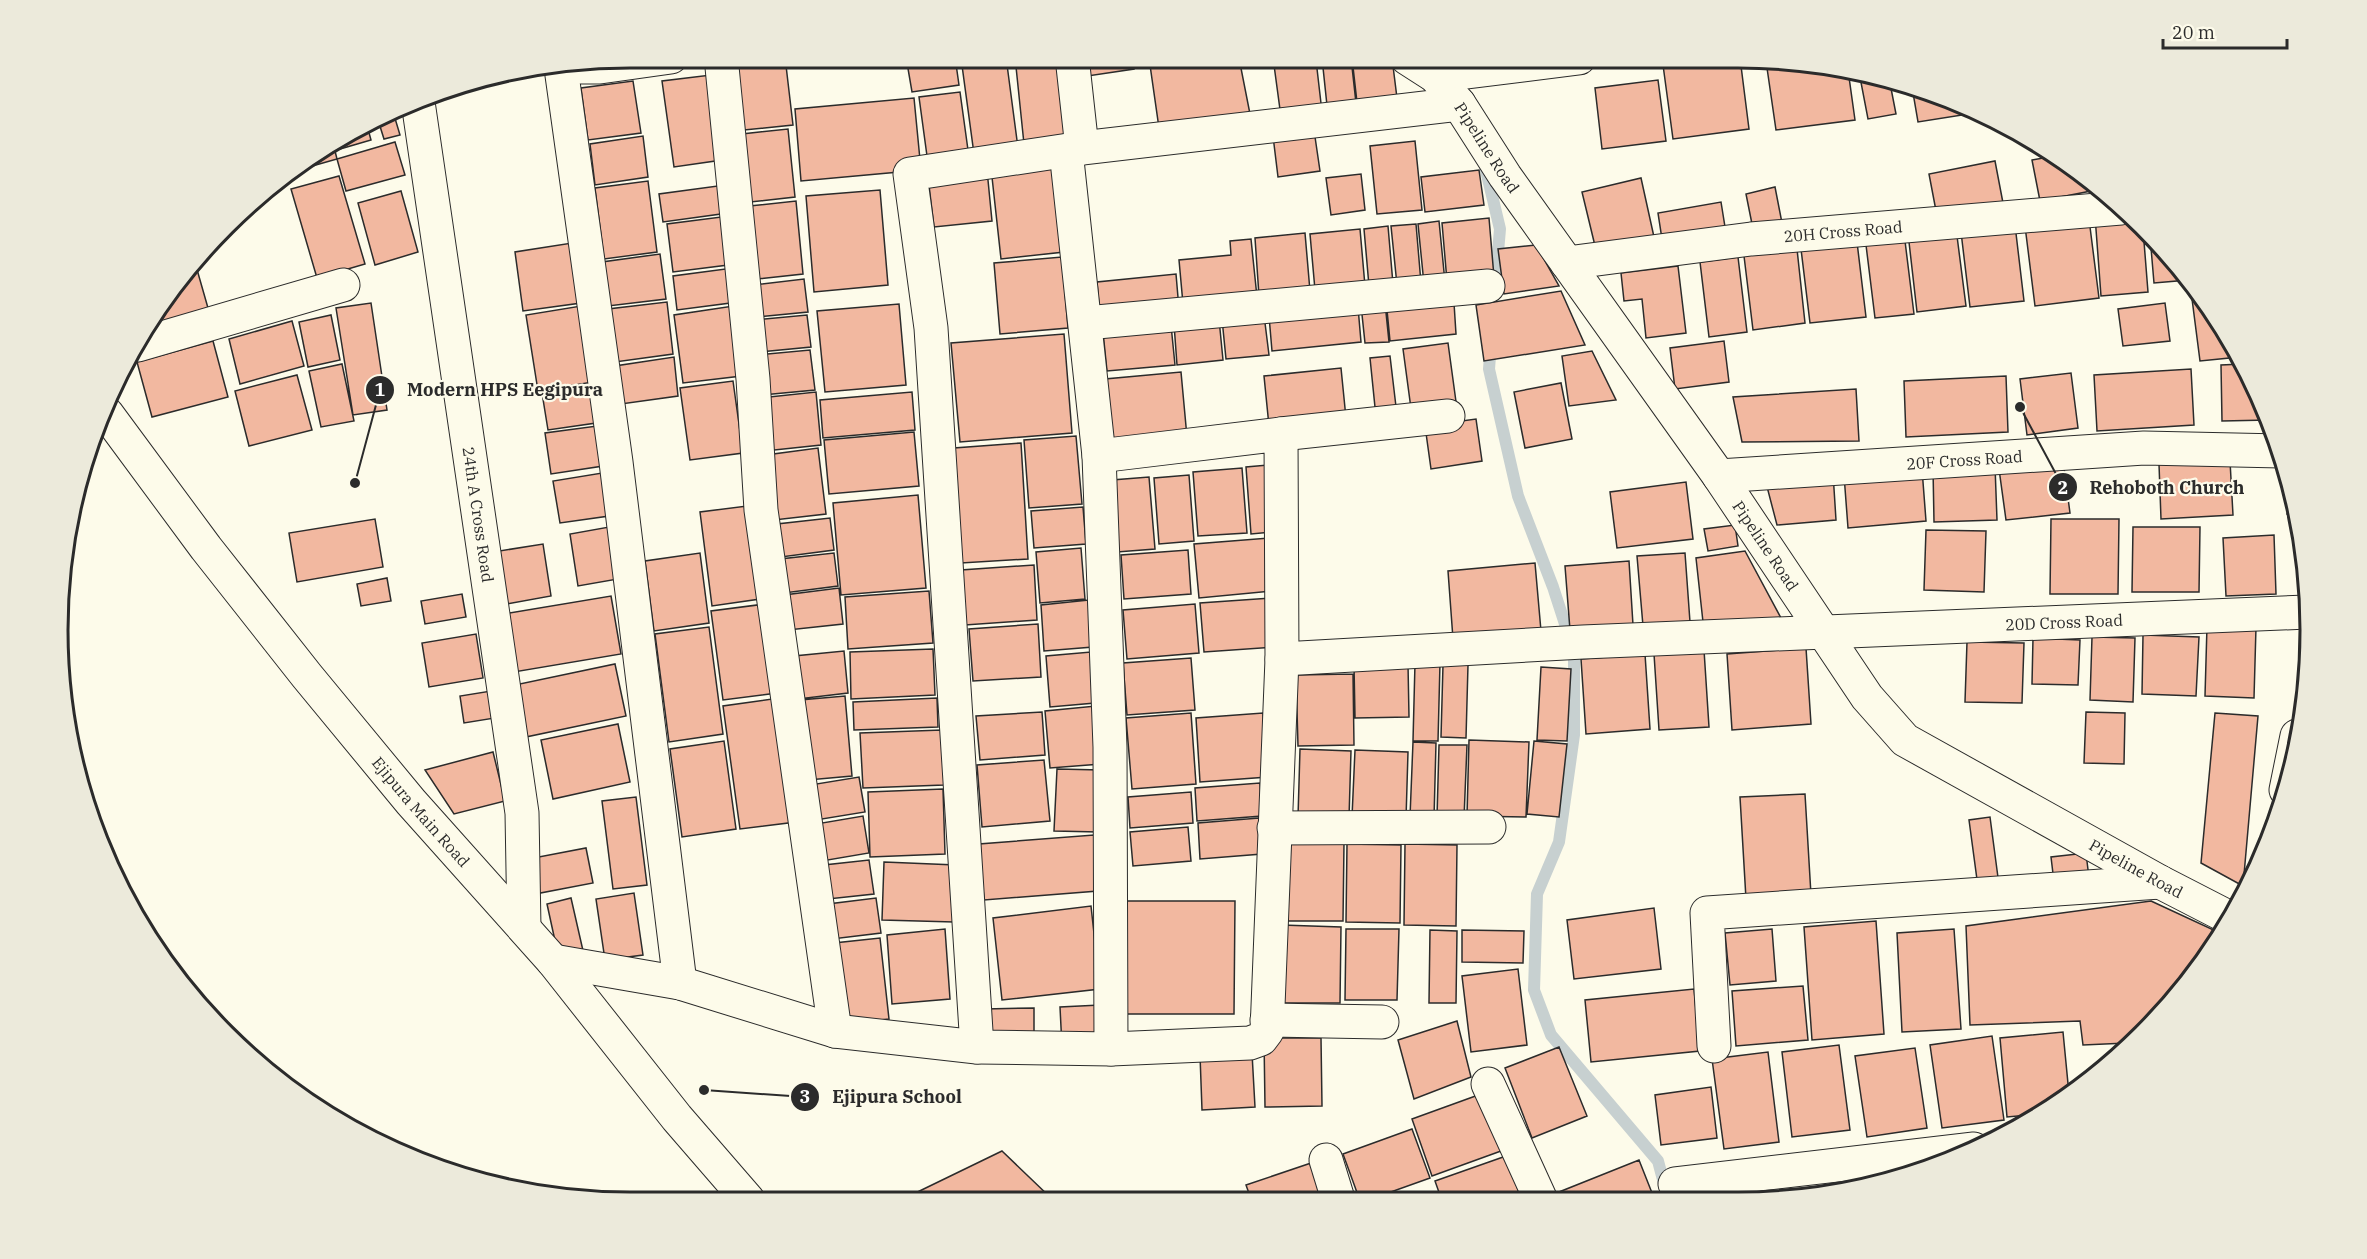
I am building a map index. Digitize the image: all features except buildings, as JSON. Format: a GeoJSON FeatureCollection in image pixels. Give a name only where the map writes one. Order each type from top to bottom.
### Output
{"type":"FeatureCollection","features":[{"type":"Feature","properties":{"kind":"street"},"geometry":{"type":"LineString","coordinates":[[722,68],[753,379],[761,510],[835,1031]]}},
{"type":"Feature","properties":{"kind":"street"},"geometry":{"type":"LineString","coordinates":[[1072,68],[1074,150],[1086,323],[1099,456],[1110,747],[1111,1049]]}},
{"type":"Feature","properties":{"kind":"street","name":"Pipeline Road"},"geometry":{"type":"LineString","coordinates":[[1423,68],[1435,76],[1459,104],[1505,176],[1719,476],[1867,697],[1905,740],[2160,882],[2222,914]]}},
{"type":"Feature","properties":{"kind":"street"},"geometry":{"type":"LineString","coordinates":[[1435,76],[1499,68]]}},
{"type":"Feature","properties":{"kind":"street"},"geometry":{"type":"LineString","coordinates":[[561,72],[616,462],[680,983]]}},
{"type":"Feature","properties":{"kind":"street"},"geometry":{"type":"LineString","coordinates":[[977,1047],[931,328],[910,174],[1074,150],[1459,104]]}},
{"type":"Feature","properties":{"kind":"street","name":"24th A Cross Road"},"geometry":{"type":"LineString","coordinates":[[419,108],[522,813],[524,928]]}},
{"type":"Feature","properties":{"kind":"street","name":"20H Cross Road"},"geometry":{"type":"LineString","coordinates":[[1567,263],[1750,239],[2110,209]]}},
{"type":"Feature","properties":{"kind":"street"},"geometry":{"type":"LineString","coordinates":[[146,343],[343,285]]}},
{"type":"Feature","properties":{"kind":"street"},"geometry":{"type":"LineString","coordinates":[[1086,323],[1488,286]]}},
{"type":"Feature","properties":{"kind":"street"},"geometry":{"type":"LineString","coordinates":[[1099,456],[1448,416]]}},
{"type":"Feature","properties":{"kind":"street","name":"Ejipura Main Road"},"geometry":{"type":"LineString","coordinates":[[109,417],[206,548],[322,694],[411,802],[553,961],[677,1118],[741,1192]]}},
{"type":"Feature","properties":{"kind":"street"},"geometry":{"type":"LineString","coordinates":[[553,961],[680,983],[835,1031],[977,1047],[1111,1049],[1250,1043],[1261,1039],[1267,1031],[1268,1020],[1282,659],[1281,434]]}},
{"type":"Feature","properties":{"kind":"street","name":"20F Cross Road"},"geometry":{"type":"LineString","coordinates":[[1719,476],[2144,448],[2271,451]]}},
{"type":"Feature","properties":{"kind":"street","name":"20D Cross Road"},"geometry":{"type":"LineString","coordinates":[[1282,659],[1821,631],[2299,612]]}},
{"type":"Feature","properties":{"kind":"street"},"geometry":{"type":"LineString","coordinates":[[1274,828],[1489,827]]}},
{"type":"Feature","properties":{"kind":"street"},"geometry":{"type":"LineString","coordinates":[[1714,1046],[1707,913],[2160,882]]}},
{"type":"Feature","properties":{"kind":"street"},"geometry":{"type":"LineString","coordinates":[[1268,1020],[1382,1022]]}},
{"type":"Feature","properties":{"kind":"street"},"geometry":{"type":"LineString","coordinates":[[1488,1084],[1537,1192]]}},
{"type":"Feature","properties":{"kind":"street"},"geometry":{"type":"LineString","coordinates":[[1675,1184],[1943,1153]]}},
{"type":"Feature","properties":{"kind":"street"},"geometry":{"type":"LineString","coordinates":[[1326,1160],[1336,1192]]}},
{"type":"Feature","properties":{"kind":"waterway"},"geometry":{"type":"LineString","coordinates":[[1485,166],[1500,229],[1495,287]]}},
{"type":"Feature","properties":{"kind":"waterway"},"geometry":{"type":"LineString","coordinates":[[1491,343],[1489,369],[1518,496],[1553,587],[1574,652],[1574,735],[1559,842],[1537,894],[1534,990],[1551,1035],[1658,1161],[1666,1191]]}},
{"type":"Feature","properties":{"kind":"place","name":"Rehoboth Church"},"geometry":{"type":"Point","coordinates":[2020,407]}},
{"type":"Feature","properties":{"kind":"place","name":"Modern HPS Eegipura"},"geometry":{"type":"Point","coordinates":[355,483]}},
{"type":"Feature","properties":{"kind":"place","name":"Ejipura School"},"geometry":{"type":"Point","coordinates":[704,1090]}}]}
